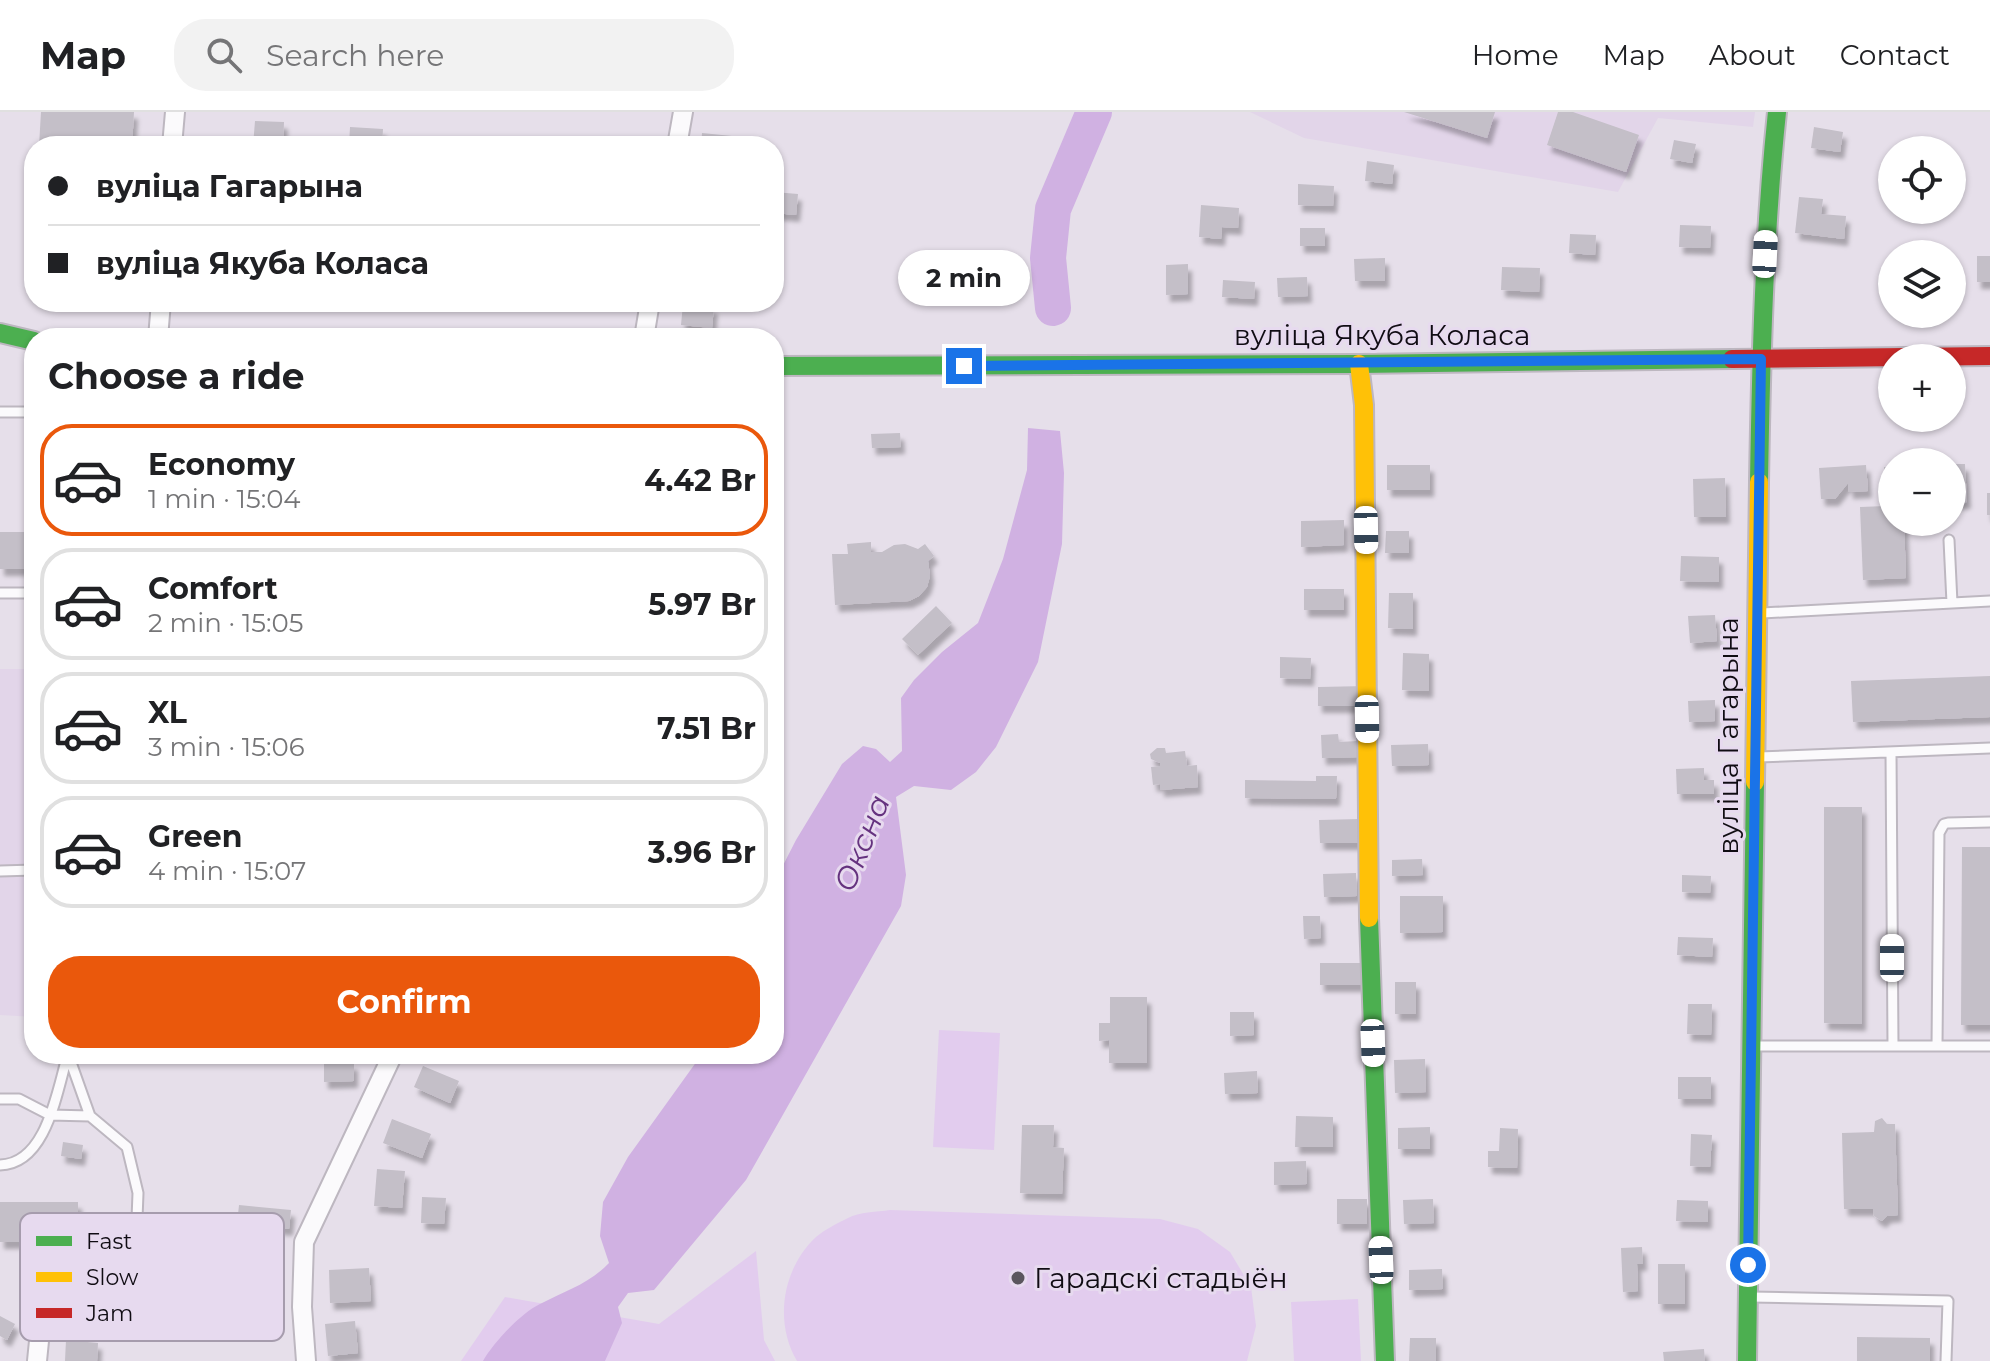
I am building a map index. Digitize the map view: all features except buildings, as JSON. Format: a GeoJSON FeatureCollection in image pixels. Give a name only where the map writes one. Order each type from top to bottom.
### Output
{"type":"FeatureCollection","features":[{"type":"Feature","properties":{"kind":"main road","name":"вуліца Гагарына"},"geometry":{"type":"LineString","coordinates":[[1747,1361],[1761,359],[1768,199],[1777,112]]}},
{"type":"Feature","properties":{"kind":"main road"},"geometry":{"type":"LineString","coordinates":[[0,333],[24,339]]}},
{"type":"Feature","properties":{"kind":"main road"},"geometry":{"type":"LineString","coordinates":[[0,346],[24,349]]}},
{"type":"Feature","properties":{"kind":"main road","name":"вуліца Якуба Коласа"},"geometry":{"type":"LineString","coordinates":[[784,366],[1359,364],[1990,356]]}},
{"type":"Feature","properties":{"kind":"main road"},"geometry":{"type":"LineString","coordinates":[[1359,364],[1364,405],[1369,939],[1385,1361]]}},
{"type":"Feature","properties":{"kind":"street"},"geometry":{"type":"LineString","coordinates":[[173,136],[175,112]]}},
{"type":"Feature","properties":{"kind":"street"},"geometry":{"type":"LineString","coordinates":[[679,136],[683,112]]}},
{"type":"Feature","properties":{"kind":"street"},"geometry":{"type":"LineString","coordinates":[[306,1361],[302,1307],[304,1242],[388,1064]]}},
{"type":"Feature","properties":{"kind":"street"},"geometry":{"type":"LineString","coordinates":[[37,1361],[39,1341]]}},
{"type":"Feature","properties":{"kind":"lane"},"geometry":{"type":"LineString","coordinates":[[0,412],[24,412]]}},
{"type":"Feature","properties":{"kind":"lane"},"geometry":{"type":"LineString","coordinates":[[1949,540],[1952,603]]}},
{"type":"Feature","properties":{"kind":"lane"},"geometry":{"type":"LineString","coordinates":[[0,593],[24,593]]}},
{"type":"Feature","properties":{"kind":"lane"},"geometry":{"type":"LineString","coordinates":[[1756,613],[1990,601]]}},
{"type":"Feature","properties":{"kind":"lane"},"geometry":{"type":"LineString","coordinates":[[1757,757],[1990,748]]}},
{"type":"Feature","properties":{"kind":"lane"},"geometry":{"type":"LineString","coordinates":[[1891,752],[1893,1046]]}},
{"type":"Feature","properties":{"kind":"lane"},"geometry":{"type":"LineString","coordinates":[[1937,1046],[1939,833],[1948,823],[1990,822]]}},
{"type":"Feature","properties":{"kind":"lane"},"geometry":{"type":"LineString","coordinates":[[0,871],[24,870]]}},
{"type":"Feature","properties":{"kind":"lane"},"geometry":{"type":"LineString","coordinates":[[1751,1045],[1990,1046]]}},
{"type":"Feature","properties":{"kind":"lane"},"geometry":{"type":"LineString","coordinates":[[0,1165],[13,1165],[37,1145],[50,1115],[65,1064]]}},
{"type":"Feature","properties":{"kind":"lane"},"geometry":{"type":"LineString","coordinates":[[72,1064],[90,1116],[127,1147],[138,1193],[137,1213]]}},
{"type":"Feature","properties":{"kind":"lane"},"geometry":{"type":"LineString","coordinates":[[0,1099],[19,1099],[50,1115],[90,1116]]}},
{"type":"Feature","properties":{"kind":"lane"},"geometry":{"type":"LineString","coordinates":[[1747,1296],[1948,1301],[1946,1361]]}},
{"type":"Feature","properties":{"kind":"shaded area"},"geometry":{"type":"Polygon","coordinates":[[[1250,112],[1755,112],[1753,127],[1658,118],[1618,192],[1304,138],[1250,112]]]}},
{"type":"Feature","properties":{"kind":"shaded area"},"geometry":{"type":"Polygon","coordinates":[[[0,669],[24,669],[24,1016],[0,1015],[0,669]]]}},
{"type":"Feature","properties":{"kind":"shaded area"},"geometry":{"type":"Polygon","coordinates":[[[939,1030],[1000,1033],[994,1150],[933,1147],[939,1030]]]}},
{"type":"Feature","properties":{"kind":"shaded area","name":"Гарадскі стадыён"},"geometry":{"type":"Polygon","coordinates":[[[890,1210],[1160,1219],[1198,1229],[1230,1252],[1251,1287],[1256,1326],[1247,1361],[797,1361],[785,1330],[784,1313],[785,1296],[795,1264],[816,1237],[831,1227],[857,1214],[890,1210]]]}},
{"type":"Feature","properties":{"kind":"shaded area"},"geometry":{"type":"Polygon","coordinates":[[[756,1251],[764,1340],[775,1361],[461,1361],[505,1297],[659,1324],[756,1251]]]}},
{"type":"Feature","properties":{"kind":"shaded area"},"geometry":{"type":"Polygon","coordinates":[[[1358,1299],[1361,1361],[1294,1361],[1291,1302],[1358,1299]]]}},
{"type":"Feature","properties":{"kind":"water"},"geometry":{"type":"Polygon","coordinates":[[[1028,428],[1060,431],[1064,473],[1062,544],[1038,662],[996,747],[976,772],[951,790],[914,786],[896,797],[906,875],[901,906],[746,1180],[654,1290],[628,1293],[618,1307],[622,1323],[605,1361],[483,1361],[500,1337],[524,1314],[585,1282],[609,1263],[600,1236],[603,1202],[628,1157],[695,1064],[784,1064],[784,863],[842,764],[863,746],[876,749],[890,762],[902,751],[901,698],[942,652],[978,623],[1003,559],[1027,470],[1028,428]]]}},
{"type":"Feature","properties":{"kind":"waterway","name":"Оксна"},"geometry":{"type":"LineString","coordinates":[[1053,308],[1048,258],[1053,209],[1094,112]]}},
{"type":"Feature","properties":{"kind":"traffic: fast"},"geometry":{"type":"LineString","coordinates":[[1759,482],[1766,250],[1777,112]]}},
{"type":"Feature","properties":{"kind":"traffic: fast"},"geometry":{"type":"LineString","coordinates":[[0,333],[24,339]]}},
{"type":"Feature","properties":{"kind":"traffic: fast"},"geometry":{"type":"LineString","coordinates":[[784,366],[1732,359]]}},
{"type":"Feature","properties":{"kind":"traffic: fast"},"geometry":{"type":"LineString","coordinates":[[1747,1361],[1755,782]]}},
{"type":"Feature","properties":{"kind":"traffic: fast"},"geometry":{"type":"LineString","coordinates":[[1369,918],[1385,1361]]}},
{"type":"Feature","properties":{"kind":"traffic: slow"},"geometry":{"type":"LineString","coordinates":[[1359,364],[1364,405],[1369,918]]}},
{"type":"Feature","properties":{"kind":"traffic: slow"},"geometry":{"type":"LineString","coordinates":[[1755,782],[1759,482]]}},
{"type":"Feature","properties":{"kind":"traffic: jam"},"geometry":{"type":"LineString","coordinates":[[1732,359],[1990,356]]}},
{"type":"Feature","properties":{"kind":"place","name":"Гарадскі стадыён"},"geometry":{"type":"Point","coordinates":[1018,1278]}},
{"type":"Feature","properties":{"kind":"route"},"geometry":{"type":"LineString","coordinates":[[964,366],[1761,359],[1748,1265]]}}]}
